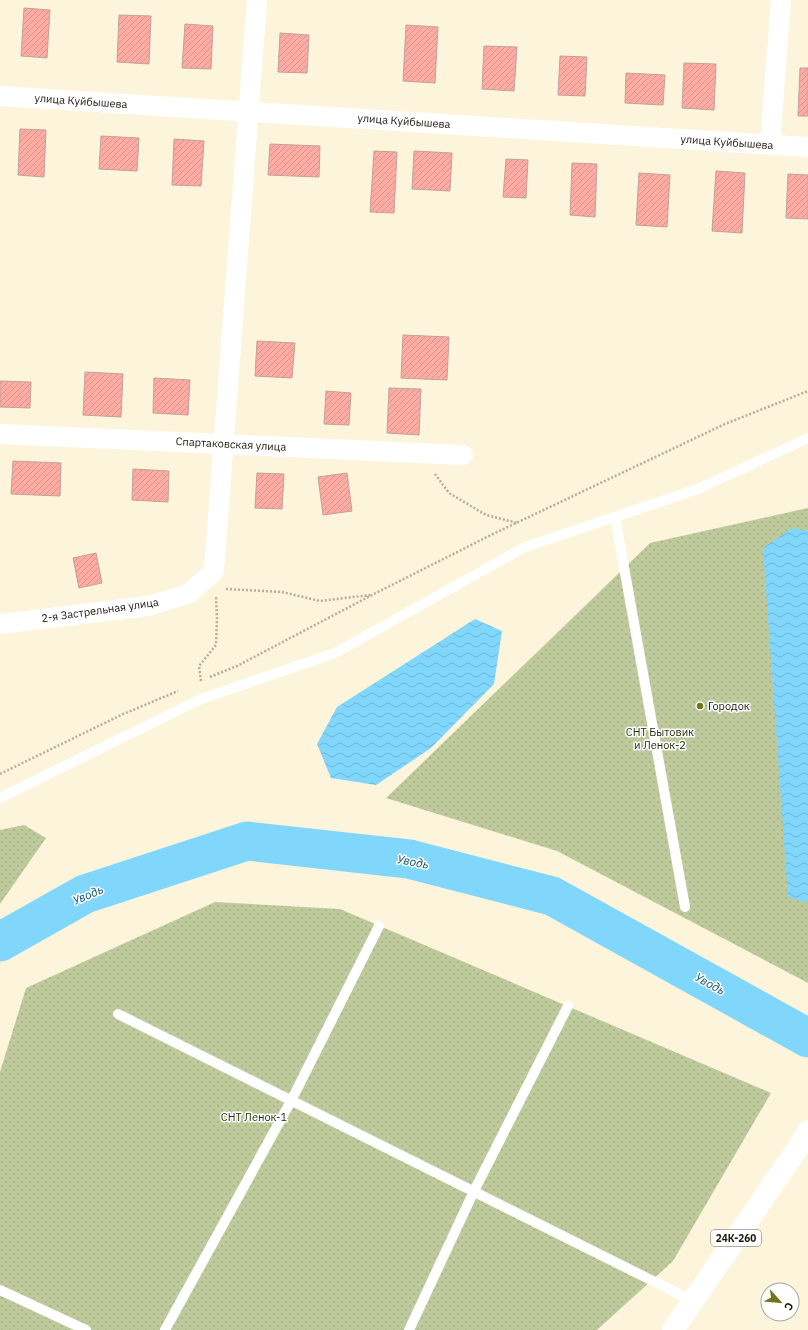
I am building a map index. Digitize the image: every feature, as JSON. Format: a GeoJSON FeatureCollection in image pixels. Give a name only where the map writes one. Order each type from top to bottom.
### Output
{"type":"FeatureCollection","features":[{"type":"Feature","properties":{"kind":"main road","name":"24К-260"},"geometry":{"type":"LineString","coordinates":[[673,1330],[804,1138]]}},
{"type":"Feature","properties":{"kind":"street"},"geometry":{"type":"LineString","coordinates":[[214,580],[257,0]]}},
{"type":"Feature","properties":{"kind":"street"},"geometry":{"type":"LineString","coordinates":[[770,144],[781,0]]}},
{"type":"Feature","properties":{"kind":"street","name":"улица Куйбышева"},"geometry":{"type":"LineString","coordinates":[[0,96],[808,147]]}},
{"type":"Feature","properties":{"kind":"street","name":"Спартаковская улица"},"geometry":{"type":"LineString","coordinates":[[0,434],[463,455]]}},
{"type":"Feature","properties":{"kind":"street","name":"2-я Застрельная улица"},"geometry":{"type":"LineString","coordinates":[[0,624],[148,606],[188,594],[214,580]]}},
{"type":"Feature","properties":{"kind":"lane"},"geometry":{"type":"LineString","coordinates":[[0,798],[201,699],[334,652],[524,547],[698,489],[808,438]]}},
{"type":"Feature","properties":{"kind":"lane"},"geometry":{"type":"LineString","coordinates":[[615,517],[685,907]]}},
{"type":"Feature","properties":{"kind":"lane"},"geometry":{"type":"LineString","coordinates":[[165,1330],[291,1100],[379,926]]}},
{"type":"Feature","properties":{"kind":"lane"},"geometry":{"type":"LineString","coordinates":[[410,1330],[474,1191],[568,1006]]}},
{"type":"Feature","properties":{"kind":"lane"},"geometry":{"type":"LineString","coordinates":[[118,1014],[693,1300]]}},
{"type":"Feature","properties":{"kind":"lane"},"geometry":{"type":"LineString","coordinates":[[0,1290],[86,1330]]}},
{"type":"Feature","properties":{"kind":"path"},"geometry":{"type":"LineString","coordinates":[[208,678],[237,666],[372,595],[518,523],[724,424],[808,390]]}},
{"type":"Feature","properties":{"kind":"path"},"geometry":{"type":"LineString","coordinates":[[423,453],[448,493],[486,515],[518,523]]}},
{"type":"Feature","properties":{"kind":"path"},"geometry":{"type":"LineString","coordinates":[[194,684],[202,681],[199,666],[216,645],[217,619],[214,580],[282,592],[320,601],[372,595]]}},
{"type":"Feature","properties":{"kind":"path"},"geometry":{"type":"LineString","coordinates":[[0,774],[121,715],[179,690]]}},
{"type":"Feature","properties":{"kind":"green space","name":"СНТ Бытовик и Ленок-2"},"geometry":{"type":"Polygon","coordinates":[[[808,508],[808,983],[557,851],[386,798],[650,543],[808,508]]]}},
{"type":"Feature","properties":{"kind":"green space"},"geometry":{"type":"Polygon","coordinates":[[[24,825],[46,838],[0,904],[0,830],[24,825]]]}},
{"type":"Feature","properties":{"kind":"green space","name":"СНТ Ленок-1"},"geometry":{"type":"Polygon","coordinates":[[[215,902],[340,909],[771,1093],[673,1261],[597,1330],[0,1330],[0,1072],[26,988],[215,902]]]}},
{"type":"Feature","properties":{"kind":"water"},"geometry":{"type":"Polygon","coordinates":[[[792,528],[808,531],[808,903],[788,897],[763,548],[792,528]]]}},
{"type":"Feature","properties":{"kind":"water"},"geometry":{"type":"Polygon","coordinates":[[[475,619],[502,631],[494,684],[431,748],[376,785],[331,778],[317,744],[337,707],[475,619]]]}},
{"type":"Feature","properties":{"kind":"building"},"geometry":{"type":"Polygon","coordinates":[[[24,8],[50,10],[47,58],[21,56],[24,8]]]}},
{"type":"Feature","properties":{"kind":"building"},"geometry":{"type":"Polygon","coordinates":[[[119,15],[151,16],[149,64],[117,62],[119,15]]]}},
{"type":"Feature","properties":{"kind":"building"},"geometry":{"type":"Polygon","coordinates":[[[185,24],[213,26],[211,69],[182,68],[185,24]]]}},
{"type":"Feature","properties":{"kind":"building"},"geometry":{"type":"Polygon","coordinates":[[[406,25],[438,27],[435,83],[403,81],[406,25]]]}},
{"type":"Feature","properties":{"kind":"building"},"geometry":{"type":"Polygon","coordinates":[[[280,33],[309,35],[307,73],[278,72],[280,33]]]}},
{"type":"Feature","properties":{"kind":"building"},"geometry":{"type":"Polygon","coordinates":[[[484,46],[517,47],[514,91],[482,89],[484,46]]]}},
{"type":"Feature","properties":{"kind":"building"},"geometry":{"type":"Polygon","coordinates":[[[560,56],[587,57],[585,96],[558,95],[560,56]]]}},
{"type":"Feature","properties":{"kind":"building"},"geometry":{"type":"Polygon","coordinates":[[[684,63],[716,64],[714,110],[682,108],[684,63]]]}},
{"type":"Feature","properties":{"kind":"building"},"geometry":{"type":"Polygon","coordinates":[[[800,68],[808,68],[808,116],[798,116],[800,68]]]}},
{"type":"Feature","properties":{"kind":"building"},"geometry":{"type":"Polygon","coordinates":[[[626,73],[665,75],[663,105],[625,103],[626,73]]]}},
{"type":"Feature","properties":{"kind":"building"},"geometry":{"type":"Polygon","coordinates":[[[20,129],[46,130],[44,177],[18,175],[20,129]]]}},
{"type":"Feature","properties":{"kind":"building"},"geometry":{"type":"Polygon","coordinates":[[[101,136],[139,138],[137,171],[99,169],[101,136]]]}},
{"type":"Feature","properties":{"kind":"building"},"geometry":{"type":"Polygon","coordinates":[[[174,139],[204,141],[201,186],[172,185],[174,139]]]}},
{"type":"Feature","properties":{"kind":"building"},"geometry":{"type":"Polygon","coordinates":[[[270,144],[320,146],[319,177],[268,175],[270,144]]]}},
{"type":"Feature","properties":{"kind":"building"},"geometry":{"type":"Polygon","coordinates":[[[374,151],[397,152],[394,213],[370,212],[374,151]]]}},
{"type":"Feature","properties":{"kind":"building"},"geometry":{"type":"Polygon","coordinates":[[[414,151],[452,153],[450,191],[412,189],[414,151]]]}},
{"type":"Feature","properties":{"kind":"building"},"geometry":{"type":"Polygon","coordinates":[[[506,159],[528,160],[526,198],[503,197],[506,159]]]}},
{"type":"Feature","properties":{"kind":"building"},"geometry":{"type":"Polygon","coordinates":[[[572,163],[597,164],[595,217],[570,215],[572,163]]]}},
{"type":"Feature","properties":{"kind":"building"},"geometry":{"type":"Polygon","coordinates":[[[716,171],[745,173],[742,233],[712,231],[716,171]]]}},
{"type":"Feature","properties":{"kind":"building"},"geometry":{"type":"Polygon","coordinates":[[[639,173],[670,175],[667,227],[636,225],[639,173]]]}},
{"type":"Feature","properties":{"kind":"building"},"geometry":{"type":"Polygon","coordinates":[[[788,174],[808,175],[808,219],[786,218],[788,174]]]}},
{"type":"Feature","properties":{"kind":"building"},"geometry":{"type":"Polygon","coordinates":[[[403,335],[449,337],[447,380],[401,378],[403,335]]]}},
{"type":"Feature","properties":{"kind":"building"},"geometry":{"type":"Polygon","coordinates":[[[257,341],[295,343],[292,378],[255,376],[257,341]]]}},
{"type":"Feature","properties":{"kind":"building"},"geometry":{"type":"Polygon","coordinates":[[[85,372],[123,374],[121,417],[83,415],[85,372]]]}},
{"type":"Feature","properties":{"kind":"building"},"geometry":{"type":"Polygon","coordinates":[[[154,378],[190,380],[188,415],[153,413],[154,378]]]}},
{"type":"Feature","properties":{"kind":"building"},"geometry":{"type":"Polygon","coordinates":[[[0,381],[31,382],[30,408],[0,407],[0,381]]]}},
{"type":"Feature","properties":{"kind":"building"},"geometry":{"type":"Polygon","coordinates":[[[389,388],[421,389],[419,435],[387,433],[389,388]]]}},
{"type":"Feature","properties":{"kind":"building"},"geometry":{"type":"Polygon","coordinates":[[[326,391],[351,393],[349,425],[324,424],[326,391]]]}},
{"type":"Feature","properties":{"kind":"building"},"geometry":{"type":"Polygon","coordinates":[[[13,461],[61,463],[60,496],[11,494],[13,461]]]}},
{"type":"Feature","properties":{"kind":"building"},"geometry":{"type":"Polygon","coordinates":[[[133,469],[169,471],[168,502],[132,500],[133,469]]]}},
{"type":"Feature","properties":{"kind":"building"},"geometry":{"type":"Polygon","coordinates":[[[257,473],[284,474],[282,509],[255,508],[257,473]]]}},
{"type":"Feature","properties":{"kind":"building"},"geometry":{"type":"Polygon","coordinates":[[[347,473],[352,511],[323,515],[318,477],[347,473]]]}},
{"type":"Feature","properties":{"kind":"building"},"geometry":{"type":"Polygon","coordinates":[[[96,553],[102,583],[79,588],[73,558],[96,553]]]}},
{"type":"Feature","properties":{"kind":"waterway","name":"Уводь"},"geometry":{"type":"LineString","coordinates":[[0,942],[85,894],[247,841],[409,859],[552,896],[808,1038]]}},
{"type":"Feature","properties":{"kind":"place","name":"Городок"},"geometry":{"type":"Point","coordinates":[700,706]}}]}
